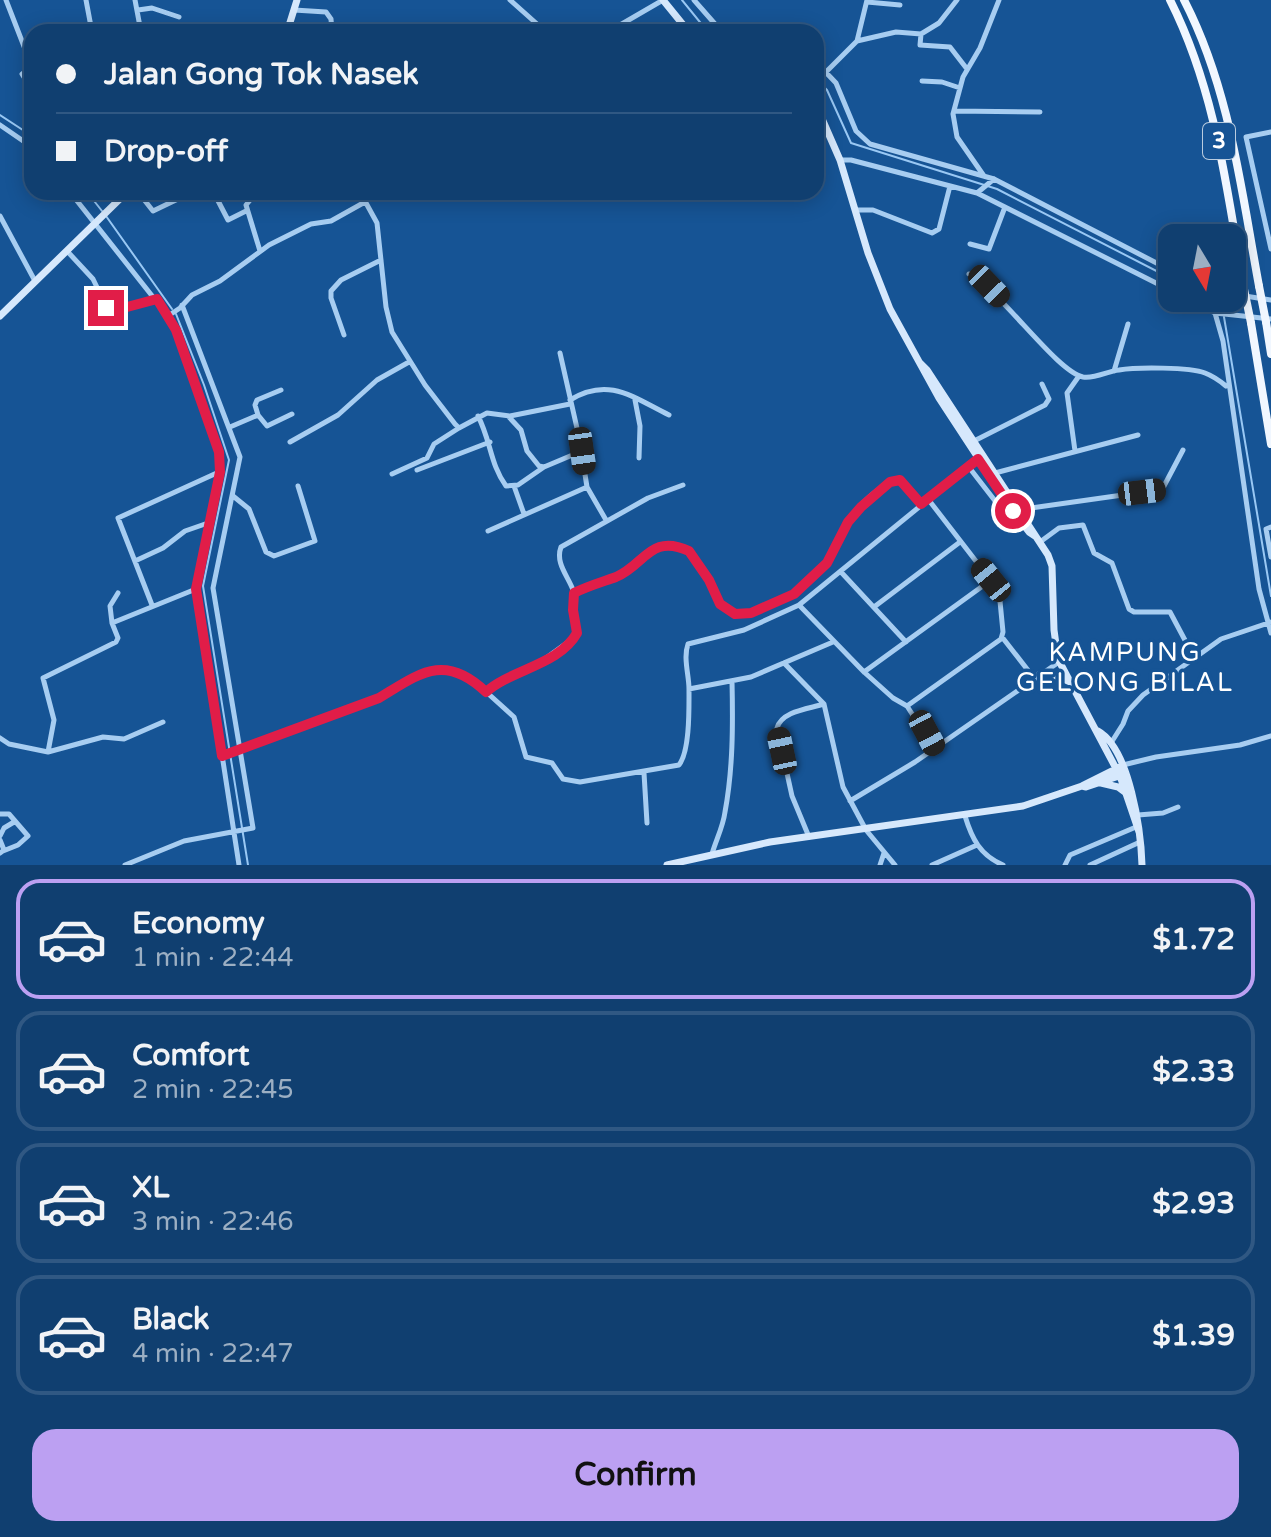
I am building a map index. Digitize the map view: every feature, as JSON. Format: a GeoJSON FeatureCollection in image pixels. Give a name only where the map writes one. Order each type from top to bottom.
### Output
{"type":"FeatureCollection","features":[{"type":"Feature","properties":{"kind":"main road"},"geometry":{"type":"LineString","coordinates":[[290,24],[297,0]]}},
{"type":"Feature","properties":{"kind":"main road"},"geometry":{"type":"LineString","coordinates":[[663,0],[679,24]]}},
{"type":"Feature","properties":{"kind":"main road","name":"3"},"geometry":{"type":"LineString","coordinates":[[1170,0],[1188,35],[1213,111],[1271,444]]}},
{"type":"Feature","properties":{"kind":"main road","name":"3"},"geometry":{"type":"LineString","coordinates":[[1184,0],[1200,31],[1225,107],[1268,321],[1271,354]]}},
{"type":"Feature","properties":{"kind":"main road"},"geometry":{"type":"LineString","coordinates":[[824,123],[840,160],[884,297],[920,363],[995,473],[1013,512]]}},
{"type":"Feature","properties":{"kind":"main road"},"geometry":{"type":"LineString","coordinates":[[0,316],[119,200]]}},
{"type":"Feature","properties":{"kind":"main road"},"geometry":{"type":"LineString","coordinates":[[920,363],[923,373],[978,459],[1013,512],[1038,539],[1052,566],[1054,630],[1059,662],[1109,755],[1121,771],[1138,830],[1142,865]]}},
{"type":"Feature","properties":{"kind":"main road"},"geometry":{"type":"LineString","coordinates":[[977,445],[978,459]]}},
{"type":"Feature","properties":{"kind":"main road"},"geometry":{"type":"LineString","coordinates":[[978,459],[987,462]]}},
{"type":"Feature","properties":{"kind":"main road"},"geometry":{"type":"LineString","coordinates":[[1037,676],[1057,676],[1068,681]]}},
{"type":"Feature","properties":{"kind":"main road"},"geometry":{"type":"LineString","coordinates":[[1098,731],[1110,743],[1138,815],[1138,830]]}},
{"type":"Feature","properties":{"kind":"main road"},"geometry":{"type":"LineString","coordinates":[[1100,780],[1108,765],[1109,755]]}},
{"type":"Feature","properties":{"kind":"main road"},"geometry":{"type":"LineString","coordinates":[[667,865],[695,862],[712,854],[759,843],[1023,806],[1121,771]]}},
{"type":"Feature","properties":{"kind":"main road"},"geometry":{"type":"LineString","coordinates":[[1100,780],[1118,787],[1127,795]]}},
{"type":"Feature","properties":{"kind":"street"},"geometry":{"type":"LineString","coordinates":[[6,0],[24,46]]}},
{"type":"Feature","properties":{"kind":"street"},"geometry":{"type":"LineString","coordinates":[[86,0],[90,24]]}},
{"type":"Feature","properties":{"kind":"street"},"geometry":{"type":"LineString","coordinates":[[135,0],[140,24]]}},
{"type":"Feature","properties":{"kind":"street"},"geometry":{"type":"LineString","coordinates":[[510,0],[537,24]]}},
{"type":"Feature","properties":{"kind":"street"},"geometry":{"type":"LineString","coordinates":[[622,24],[663,0]]}},
{"type":"Feature","properties":{"kind":"street"},"geometry":{"type":"LineString","coordinates":[[694,0],[715,24]]}},
{"type":"Feature","properties":{"kind":"street"},"geometry":{"type":"LineString","coordinates":[[857,41],[896,32],[921,34],[939,23],[957,0]]}},
{"type":"Feature","properties":{"kind":"street"},"geometry":{"type":"LineString","coordinates":[[999,0],[960,88],[953,124],[957,137],[984,176],[991,181],[1158,264]]}},
{"type":"Feature","properties":{"kind":"street"},"geometry":{"type":"LineString","coordinates":[[900,5],[867,1],[857,41],[824,74],[840,90],[856,131],[870,144],[984,176]]}},
{"type":"Feature","properties":{"kind":"street"},"geometry":{"type":"LineString","coordinates":[[138,10],[152,8],[179,17]]}},
{"type":"Feature","properties":{"kind":"street"},"geometry":{"type":"LineString","coordinates":[[294,10],[329,14],[331,24]]}},
{"type":"Feature","properties":{"kind":"street"},"geometry":{"type":"LineString","coordinates":[[921,34],[920,45],[950,47],[967,69]]}},
{"type":"Feature","properties":{"kind":"street"},"geometry":{"type":"LineString","coordinates":[[922,81],[942,82],[960,88]]}},
{"type":"Feature","properties":{"kind":"street"},"geometry":{"type":"LineString","coordinates":[[954,111],[1040,112]]}},
{"type":"Feature","properties":{"kind":"street"},"geometry":{"type":"LineString","coordinates":[[0,125],[24,142]]}},
{"type":"Feature","properties":{"kind":"street"},"geometry":{"type":"LineString","coordinates":[[1271,132],[1246,137],[1271,249]]}},
{"type":"Feature","properties":{"kind":"street"},"geometry":{"type":"LineString","coordinates":[[840,160],[851,160],[978,192],[1158,284]]}},
{"type":"Feature","properties":{"kind":"street"},"geometry":{"type":"LineString","coordinates":[[978,192],[991,181]]}},
{"type":"Feature","properties":{"kind":"street"},"geometry":{"type":"LineString","coordinates":[[855,210],[873,210],[932,233],[939,229],[950,186]]}},
{"type":"Feature","properties":{"kind":"street"},"geometry":{"type":"LineString","coordinates":[[76,200],[169,316],[217,444],[220,472],[196,589],[239,865]]}},
{"type":"Feature","properties":{"kind":"street"},"geometry":{"type":"LineString","coordinates":[[144,200],[153,211],[176,200]]}},
{"type":"Feature","properties":{"kind":"street"},"geometry":{"type":"LineString","coordinates":[[218,200],[228,220],[246,211]]}},
{"type":"Feature","properties":{"kind":"street"},"geometry":{"type":"LineString","coordinates":[[251,200],[247,202],[246,211],[260,251]]}},
{"type":"Feature","properties":{"kind":"street"},"geometry":{"type":"LineString","coordinates":[[169,316],[192,295],[220,281],[260,251],[311,224],[331,221],[365,202],[377,223],[387,315],[398,345],[459,428]]}},
{"type":"Feature","properties":{"kind":"street"},"geometry":{"type":"LineString","coordinates":[[970,244],[989,249],[1005,207]]}},
{"type":"Feature","properties":{"kind":"street"},"geometry":{"type":"LineString","coordinates":[[0,216],[35,282]]}},
{"type":"Feature","properties":{"kind":"street"},"geometry":{"type":"LineString","coordinates":[[67,251],[93,279],[108,310],[157,299]]}},
{"type":"Feature","properties":{"kind":"street"},"geometry":{"type":"LineString","coordinates":[[344,335],[331,291],[341,280],[381,260]]}},
{"type":"Feature","properties":{"kind":"street"},"geometry":{"type":"LineString","coordinates":[[969,274],[989,286],[1048,349],[1079,376],[1093,377],[1129,369],[1195,371],[1205,373],[1227,386]]}},
{"type":"Feature","properties":{"kind":"street"},"geometry":{"type":"LineString","coordinates":[[1246,296],[1271,300]]}},
{"type":"Feature","properties":{"kind":"street"},"geometry":{"type":"LineString","coordinates":[[125,865],[184,841],[253,828],[213,593],[241,462],[181,307]]}},
{"type":"Feature","properties":{"kind":"street"},"geometry":{"type":"LineString","coordinates":[[1268,321],[1215,313],[1223,341],[1227,386],[1271,633]]}},
{"type":"Feature","properties":{"kind":"street"},"geometry":{"type":"LineString","coordinates":[[1114,371],[1128,324]]}},
{"type":"Feature","properties":{"kind":"street"},"geometry":{"type":"LineString","coordinates":[[560,353],[587,487],[606,520]]}},
{"type":"Feature","properties":{"kind":"street"},"geometry":{"type":"LineString","coordinates":[[290,442],[334,418],[377,380],[409,362]]}},
{"type":"Feature","properties":{"kind":"street"},"geometry":{"type":"LineString","coordinates":[[1075,451],[1067,393],[1079,376]]}},
{"type":"Feature","properties":{"kind":"street"},"geometry":{"type":"LineString","coordinates":[[977,445],[1048,403],[1042,384]]}},
{"type":"Feature","properties":{"kind":"street"},"geometry":{"type":"LineString","coordinates":[[392,474],[427,458],[434,444],[489,412],[508,416],[570,402],[582,393],[607,388],[618,390],[669,415]]}},
{"type":"Feature","properties":{"kind":"street"},"geometry":{"type":"LineString","coordinates":[[281,390],[257,400],[258,415],[267,426],[292,414]]}},
{"type":"Feature","properties":{"kind":"street"},"geometry":{"type":"LineString","coordinates":[[635,399],[640,426],[639,458]]}},
{"type":"Feature","properties":{"kind":"street"},"geometry":{"type":"LineString","coordinates":[[230,427],[258,415]]}},
{"type":"Feature","properties":{"kind":"street"},"geometry":{"type":"LineString","coordinates":[[478,416],[490,442],[497,473],[506,486],[514,486],[544,467],[582,451]]}},
{"type":"Feature","properties":{"kind":"street"},"geometry":{"type":"LineString","coordinates":[[508,416],[521,430],[534,462],[544,467]]}},
{"type":"Feature","properties":{"kind":"street"},"geometry":{"type":"LineString","coordinates":[[995,473],[1138,435]]}},
{"type":"Feature","properties":{"kind":"street"},"geometry":{"type":"LineString","coordinates":[[417,470],[490,442]]}},
{"type":"Feature","properties":{"kind":"street"},"geometry":{"type":"LineString","coordinates":[[968,466],[1013,512],[1158,490],[1164,486],[1183,450]]}},
{"type":"Feature","properties":{"kind":"street"},"geometry":{"type":"LineString","coordinates":[[222,756],[379,698],[420,674],[442,670],[456,671],[473,680],[515,719],[526,757],[552,763],[563,779],[580,782],[676,766],[686,751],[689,689],[686,651],[691,642],[738,632],[799,605],[978,459]]}},
{"type":"Feature","properties":{"kind":"street"},"geometry":{"type":"LineString","coordinates":[[152,605],[118,518],[220,472]]}},
{"type":"Feature","properties":{"kind":"street"},"geometry":{"type":"LineString","coordinates":[[574,593],[618,576],[653,548],[670,546],[685,548],[693,555],[722,607],[735,614],[748,614],[792,596],[819,572],[848,522],[872,495],[890,482],[900,480],[921,504]]}},
{"type":"Feature","properties":{"kind":"street"},"geometry":{"type":"LineString","coordinates":[[486,692],[531,668],[571,642],[577,633],[574,593],[560,562],[559,549],[648,498],[683,485]]}},
{"type":"Feature","properties":{"kind":"street"},"geometry":{"type":"LineString","coordinates":[[233,496],[245,504],[267,554],[274,556],[314,543],[298,486]]}},
{"type":"Feature","properties":{"kind":"street"},"geometry":{"type":"LineString","coordinates":[[514,486],[524,514]]}},
{"type":"Feature","properties":{"kind":"street"},"geometry":{"type":"LineString","coordinates":[[488,531],[587,487]]}},
{"type":"Feature","properties":{"kind":"street"},"geometry":{"type":"LineString","coordinates":[[928,499],[991,580],[1001,597],[1002,637],[1037,676]]}},
{"type":"Feature","properties":{"kind":"street"},"geometry":{"type":"LineString","coordinates":[[229,511],[245,504]]}},
{"type":"Feature","properties":{"kind":"street"},"geometry":{"type":"LineString","coordinates":[[135,561],[155,553],[192,527],[208,523]]}},
{"type":"Feature","properties":{"kind":"street"},"geometry":{"type":"LineString","coordinates":[[1038,539],[1059,528],[1083,525],[1094,553],[1112,563],[1129,609],[1134,612],[1170,612],[1195,659]]}},
{"type":"Feature","properties":{"kind":"street"},"geometry":{"type":"LineString","coordinates":[[1268,528],[1271,557]]}},
{"type":"Feature","properties":{"kind":"street"},"geometry":{"type":"LineString","coordinates":[[874,607],[960,542]]}},
{"type":"Feature","properties":{"kind":"street"},"geometry":{"type":"LineString","coordinates":[[841,572],[906,642]]}},
{"type":"Feature","properties":{"kind":"street"},"geometry":{"type":"LineString","coordinates":[[864,672],[991,580]]}},
{"type":"Feature","properties":{"kind":"street"},"geometry":{"type":"LineString","coordinates":[[112,623],[196,589]]}},
{"type":"Feature","properties":{"kind":"street"},"geometry":{"type":"LineString","coordinates":[[48,752],[54,720],[43,678],[116,642],[118,638],[110,606],[118,593]]}},
{"type":"Feature","properties":{"kind":"street"},"geometry":{"type":"LineString","coordinates":[[799,605],[864,672],[893,698],[907,706],[921,723],[934,748]]}},
{"type":"Feature","properties":{"kind":"street"},"geometry":{"type":"LineString","coordinates":[[1110,743],[1115,740],[1134,702],[1221,639],[1269,622]]}},
{"type":"Feature","properties":{"kind":"street"},"geometry":{"type":"LineString","coordinates":[[907,706],[1002,637]]}},
{"type":"Feature","properties":{"kind":"street"},"geometry":{"type":"LineString","coordinates":[[689,689],[732,681],[833,642]]}},
{"type":"Feature","properties":{"kind":"street"},"geometry":{"type":"LineString","coordinates":[[850,801],[1059,662]]}},
{"type":"Feature","properties":{"kind":"street"},"geometry":{"type":"LineString","coordinates":[[784,663],[824,704],[841,780],[850,801],[866,830],[895,865]]}},
{"type":"Feature","properties":{"kind":"street"},"geometry":{"type":"LineString","coordinates":[[712,854],[728,797],[733,730],[732,681]]}},
{"type":"Feature","properties":{"kind":"street"},"geometry":{"type":"LineString","coordinates":[[809,837],[792,796],[777,725],[786,716],[824,704]]}},
{"type":"Feature","properties":{"kind":"street"},"geometry":{"type":"LineString","coordinates":[[0,738],[9,744],[48,752],[103,737],[124,739],[163,722]]}},
{"type":"Feature","properties":{"kind":"street"},"geometry":{"type":"LineString","coordinates":[[1121,771],[1126,763],[1240,745],[1271,736]]}},
{"type":"Feature","properties":{"kind":"street"},"geometry":{"type":"LineString","coordinates":[[644,773],[647,823]]}},
{"type":"Feature","properties":{"kind":"street"},"geometry":{"type":"LineString","coordinates":[[1138,815],[1163,813],[1178,807]]}},
{"type":"Feature","properties":{"kind":"street"},"geometry":{"type":"LineString","coordinates":[[0,814],[9,814],[28,836],[18,845],[2,852],[0,838],[4,828],[14,822]]}},
{"type":"Feature","properties":{"kind":"street"},"geometry":{"type":"LineString","coordinates":[[965,816],[977,845],[988,857],[1003,865]]}},
{"type":"Feature","properties":{"kind":"street"},"geometry":{"type":"LineString","coordinates":[[1065,865],[1070,855],[1138,830]]}},
{"type":"Feature","properties":{"kind":"street"},"geometry":{"type":"LineString","coordinates":[[932,865],[977,845]]}},
{"type":"Feature","properties":{"kind":"street"},"geometry":{"type":"LineString","coordinates":[[1090,865],[1141,846]]}},
{"type":"Feature","properties":{"kind":"street"},"geometry":{"type":"LineString","coordinates":[[880,865],[884,852]]}},
{"type":"Feature","properties":{"kind":"waterway"},"geometry":{"type":"LineString","coordinates":[[682,0],[702,24]]}},
{"type":"Feature","properties":{"kind":"waterway"},"geometry":{"type":"LineString","coordinates":[[824,87],[851,143],[997,189],[1158,272]]}},
{"type":"Feature","properties":{"kind":"waterway"},"geometry":{"type":"LineString","coordinates":[[0,115],[24,131]]}},
{"type":"Feature","properties":{"kind":"waterway"},"geometry":{"type":"LineString","coordinates":[[93,200],[102,211]]}},
{"type":"Feature","properties":{"kind":"waterway"},"geometry":{"type":"LineString","coordinates":[[106,216],[172,309]]}},
{"type":"Feature","properties":{"kind":"waterway"},"geometry":{"type":"LineString","coordinates":[[176,314],[229,460],[203,586],[248,865]]}},
{"type":"Feature","properties":{"kind":"waterway"},"geometry":{"type":"LineString","coordinates":[[1224,317],[1271,596]]}},
{"type":"Feature","properties":{"kind":"district","name":"KAMPUNG GELONG BILAL"},"geometry":{"type":"Point","coordinates":[1125,667]}},
{"type":"Feature","properties":{"kind":"route"},"geometry":{"type":"LineString","coordinates":[[106,308],[112,311],[157,299],[176,330],[219,452],[220,472],[196,577],[196,589],[222,756],[382,697],[397,685],[420,674],[456,671],[486,692],[571,642],[577,633],[574,593],[618,576],[657,547],[670,546],[689,551],[709,580],[720,604],[726,610],[742,615],[790,597],[819,572],[827,563],[848,522],[872,495],[890,482],[900,480],[921,504],[978,459],[1013,511]]}}]}
